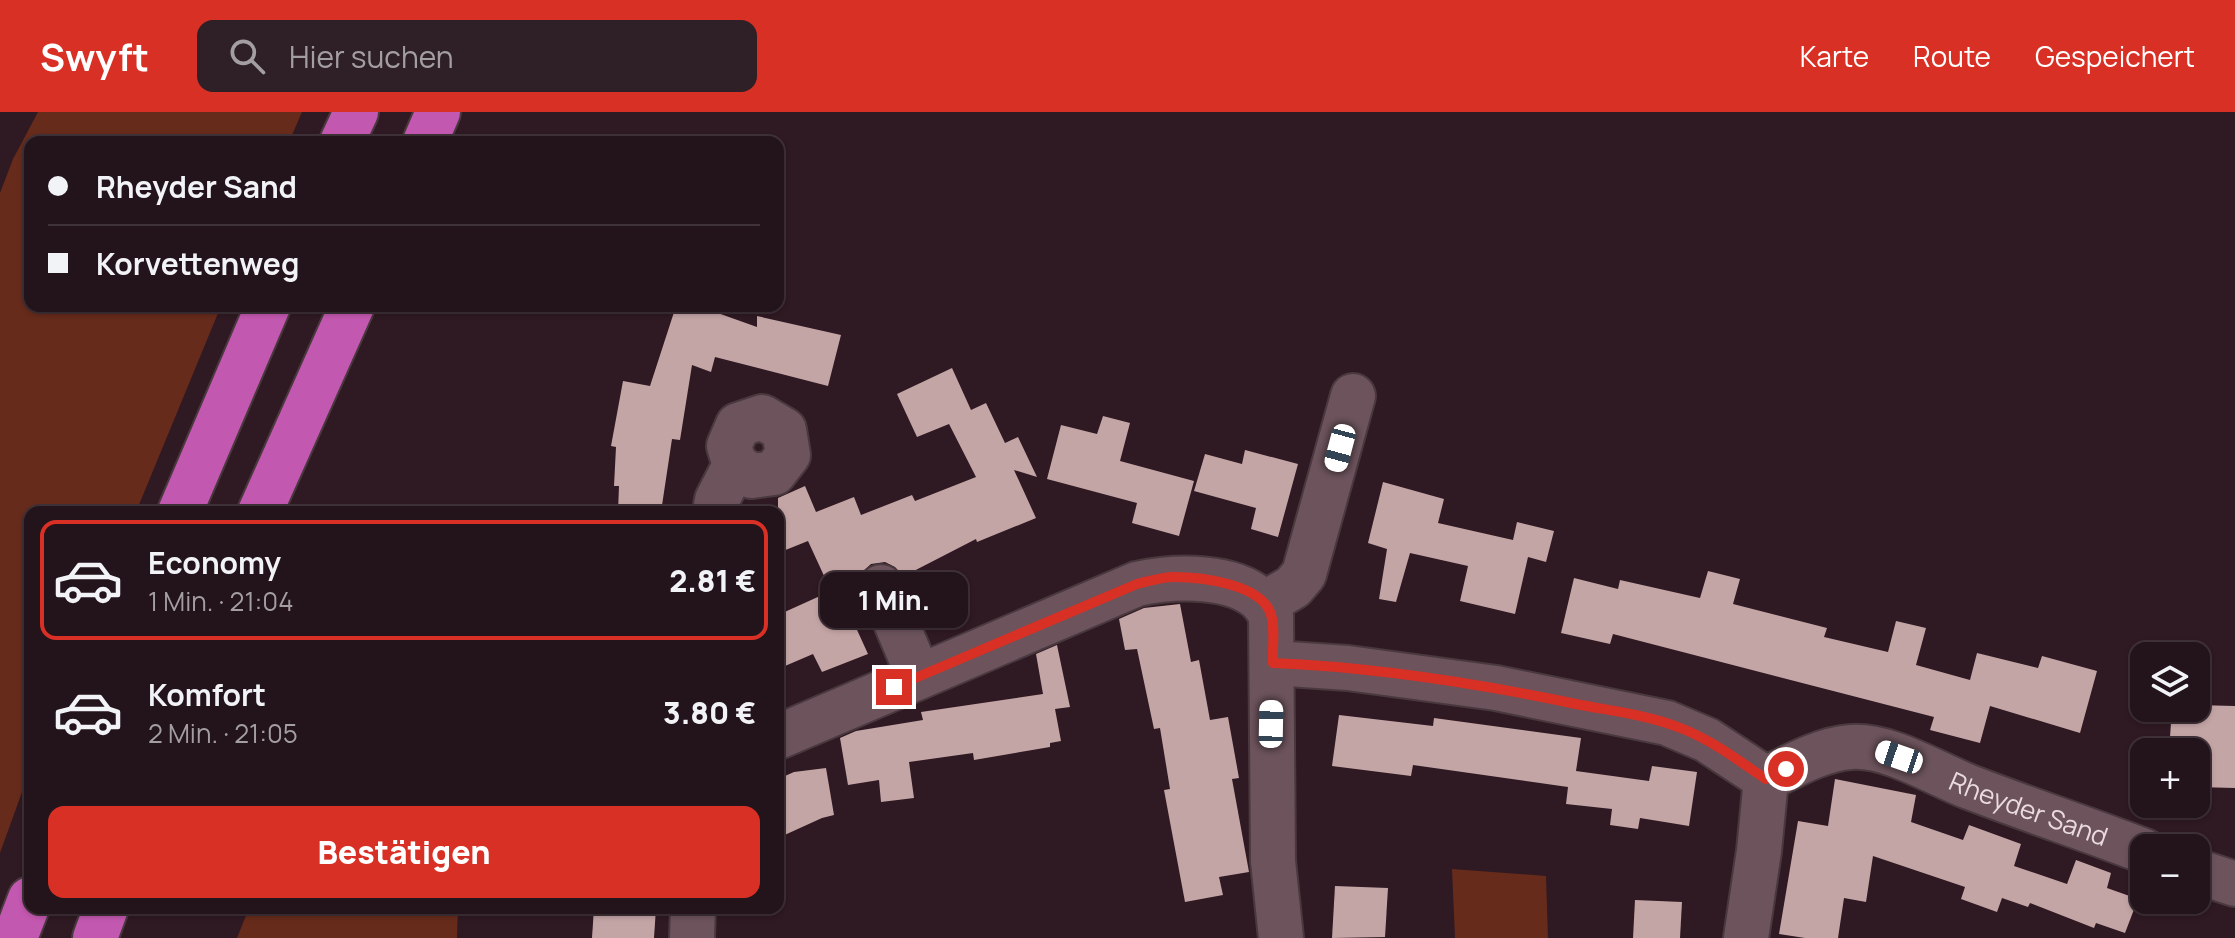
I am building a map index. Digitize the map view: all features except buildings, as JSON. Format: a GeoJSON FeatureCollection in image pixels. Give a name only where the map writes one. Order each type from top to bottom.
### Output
{"type":"FeatureCollection","features":[{"type":"Feature","properties":{"kind":"highway"},"geometry":{"type":"LineString","coordinates":[[345,136],[356,112]]}},
{"type":"Feature","properties":{"kind":"highway"},"geometry":{"type":"LineString","coordinates":[[428,136],[438,112]]}},
{"type":"Feature","properties":{"kind":"highway"},"geometry":{"type":"LineString","coordinates":[[183,506],[265,312]]}},
{"type":"Feature","properties":{"kind":"highway"},"geometry":{"type":"LineString","coordinates":[[263,506],[349,312]]}},
{"type":"Feature","properties":{"kind":"highway"},"geometry":{"type":"LineString","coordinates":[[15,938],[24,914]]}},
{"type":"Feature","properties":{"kind":"highway"},"geometry":{"type":"LineString","coordinates":[[95,938],[104,914]]}},
{"type":"Feature","properties":{"kind":"street"},"geometry":{"type":"LineString","coordinates":[[1264,604],[1293,587],[1304,574],[1353,396]]}},
{"type":"Feature","properties":{"kind":"street"},"geometry":{"type":"LineString","coordinates":[[716,506],[735,465]]}},
{"type":"Feature","properties":{"kind":"street"},"geometry":{"type":"LineString","coordinates":[[784,734],[1137,584],[1188,577],[1252,592],[1271,615],[1273,848],[1281,938]]}},
{"type":"Feature","properties":{"kind":"street"},"geometry":{"type":"LineString","coordinates":[[881,587],[919,677]]}},
{"type":"Feature","properties":{"kind":"street"},"geometry":{"type":"LineString","coordinates":[[1273,663],[1348,668],[1496,688],[1667,723],[1707,740],[1766,779],[1746,938]]}},
{"type":"Feature","properties":{"kind":"street","name":"Rheyder Sand"},"geometry":{"type":"LineString","coordinates":[[1766,779],[1819,755],[1843,748],[1863,747],[1899,757],[1969,787],[2130,846]]}},
{"type":"Feature","properties":{"kind":"street"},"geometry":{"type":"LineString","coordinates":[[2210,876],[2235,884]]}},
{"type":"Feature","properties":{"kind":"street"},"geometry":{"type":"LineString","coordinates":[[692,938],[693,914]]}},
{"type":"Feature","properties":{"kind":"shaded area"},"geometry":{"type":"Polygon","coordinates":[[[38,112],[302,112],[292,136],[25,136],[38,112]]]}},
{"type":"Feature","properties":{"kind":"shaded area"},"geometry":{"type":"Polygon","coordinates":[[[24,138],[24,312],[219,312],[138,506],[24,506],[24,787],[0,853],[0,193],[24,138]]]}},
{"type":"Feature","properties":{"kind":"shaded area"},"geometry":{"type":"Polygon","coordinates":[[[1452,869],[1546,876],[1548,938],[1455,938],[1452,869]]]}},
{"type":"Feature","properties":{"kind":"shaded area"},"geometry":{"type":"Polygon","coordinates":[[[247,914],[458,914],[457,938],[237,938],[247,914]]]}},
{"type":"Feature","properties":{"kind":"route"},"geometry":{"type":"LineString","coordinates":[[894,687],[1137,584],[1170,577],[1188,577],[1232,585],[1257,595],[1271,615],[1273,663],[1348,668],[1496,688],[1617,712],[1682,728],[1707,740],[1766,779],[1786,769]]}}]}
